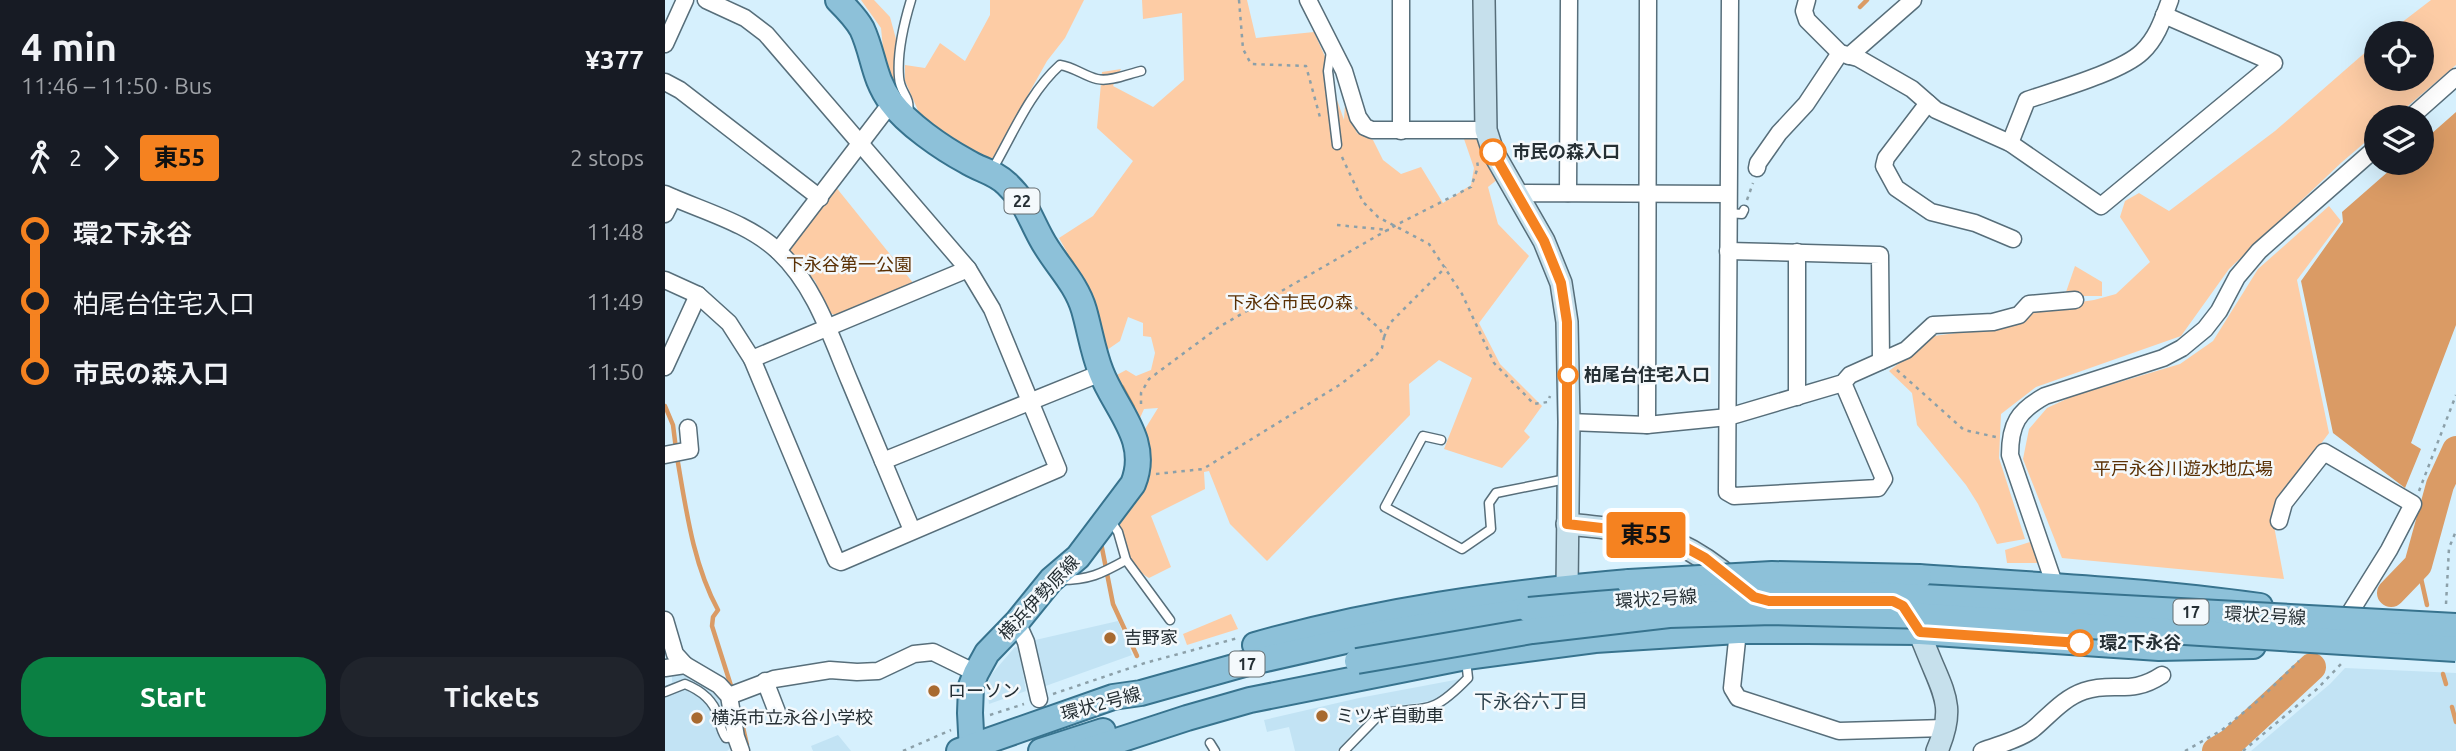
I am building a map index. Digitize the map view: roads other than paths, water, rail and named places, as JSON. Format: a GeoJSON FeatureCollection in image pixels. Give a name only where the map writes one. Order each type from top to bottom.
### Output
{"type":"FeatureCollection","features":[{"type":"Feature","properties":{"kind":"main road","name":"22"},"geometry":{"type":"LineString","coordinates":[[838,0],[861,28],[877,80],[903,110],[966,162],[994,165],[1021,199],[1041,238],[1075,288],[1084,310],[1090,341],[1101,373]]}},
{"type":"Feature","properties":{"kind":"main road","name":"横浜伊勢原線"},"geometry":{"type":"LineString","coordinates":[[967,749],[970,700],[976,673],[987,653],[1017,622],[1051,580],[1078,557],[1133,484],[1139,463],[1128,420],[1110,393],[1101,373]]}},
{"type":"Feature","properties":{"kind":"main road"},"geometry":{"type":"LineString","coordinates":[[1113,697],[1139,681],[1192,663],[1290,635],[1382,614],[1478,598],[1629,582],[1772,574],[1919,577],[2184,595],[2278,608],[2351,611],[2451,610]]}},
{"type":"Feature","properties":{"kind":"main road","name":"環状2号線"},"geometry":{"type":"LineString","coordinates":[[967,749],[1113,697],[1141,693],[1259,660],[1351,639],[1529,610],[1694,596],[1809,593],[2456,626]]}},
{"type":"Feature","properties":{"kind":"main road","name":"環状2号線"},"geometry":{"type":"LineString","coordinates":[[1041,751],[1198,700],[1357,661],[1482,638],[1669,615],[1773,612],[1927,616],[2456,649]]}},
{"type":"Feature","properties":{"kind":"main road"},"geometry":{"type":"LineString","coordinates":[[1086,751],[1251,700],[1466,657],[1595,640],[1738,631],[1920,632],[2159,648],[2278,646],[2456,656]]}},
{"type":"Feature","properties":{"kind":"street"},"geometry":{"type":"LineString","coordinates":[[665,44],[685,0]]}},
{"type":"Feature","properties":{"kind":"street"},"geometry":{"type":"LineString","coordinates":[[665,280],[698,295],[729,323],[752,359],[836,560],[841,562],[1058,469],[992,309],[968,269],[767,34],[745,18],[706,0]]}},
{"type":"Feature","properties":{"kind":"street"},"geometry":{"type":"LineString","coordinates":[[1308,0],[1344,71],[1358,117],[1365,127],[1372,130],[1401,131],[1478,130]]}},
{"type":"Feature","properties":{"kind":"street"},"geometry":{"type":"LineString","coordinates":[[1401,0],[1401,131]]}},
{"type":"Feature","properties":{"kind":"street"},"geometry":{"type":"LineString","coordinates":[[1484,0],[1478,130],[1544,241],[1561,283],[1567,322],[1569,422],[1566,588]]}},
{"type":"Feature","properties":{"kind":"street"},"geometry":{"type":"LineString","coordinates":[[1568,193],[1569,0]]}},
{"type":"Feature","properties":{"kind":"street"},"geometry":{"type":"LineString","coordinates":[[1647,425],[1648,0]]}},
{"type":"Feature","properties":{"kind":"street"},"geometry":{"type":"LineString","coordinates":[[1730,0],[1728,194],[1736,212],[1728,251],[1727,492],[1734,496],[1878,488],[1884,479],[1843,383]]}},
{"type":"Feature","properties":{"kind":"street"},"geometry":{"type":"LineString","coordinates":[[1807,0],[1804,11],[1807,20],[1845,54],[1912,89],[1936,110],[2010,143],[2101,206],[2274,63],[2167,8],[2160,28],[2143,52],[2127,63],[2027,100],[2010,143]]}},
{"type":"Feature","properties":{"kind":"street"},"geometry":{"type":"LineString","coordinates":[[1757,168],[1779,132],[1806,104],[1845,54],[1913,0]]}},
{"type":"Feature","properties":{"kind":"street"},"geometry":{"type":"LineString","coordinates":[[2424,105],[2456,77]]}},
{"type":"Feature","properties":{"kind":"street"},"geometry":{"type":"LineString","coordinates":[[665,82],[680,90],[820,198]]}},
{"type":"Feature","properties":{"kind":"street"},"geometry":{"type":"LineString","coordinates":[[1928,103],[1886,158],[1884,166],[1896,188],[1931,212],[1975,223],[2013,239]]}},
{"type":"Feature","properties":{"kind":"street"},"geometry":{"type":"LineString","coordinates":[[778,251],[861,145],[903,110]]}},
{"type":"Feature","properties":{"kind":"street"},"geometry":{"type":"LineString","coordinates":[[2055,586],[2010,455],[2010,438],[2018,416],[2029,404],[2045,396],[2163,358],[2182,348],[2205,329],[2220,310],[2238,277],[2259,251],[2364,158]]}},
{"type":"Feature","properties":{"kind":"street"},"geometry":{"type":"LineString","coordinates":[[1519,198],[1526,193],[1728,194]]}},
{"type":"Feature","properties":{"kind":"street"},"geometry":{"type":"LineString","coordinates":[[665,214],[669,196],[738,226],[778,251],[804,281],[827,328],[912,530]]}},
{"type":"Feature","properties":{"kind":"street"},"geometry":{"type":"LineString","coordinates":[[1728,251],[1881,255],[1881,360]]}},
{"type":"Feature","properties":{"kind":"street"},"geometry":{"type":"LineString","coordinates":[[1797,252],[1797,397]]}},
{"type":"Feature","properties":{"kind":"street"},"geometry":{"type":"LineString","coordinates":[[752,359],[968,269]]}},
{"type":"Feature","properties":{"kind":"street"},"geometry":{"type":"LineString","coordinates":[[665,367],[672,331],[698,295]]}},
{"type":"Feature","properties":{"kind":"street"},"geometry":{"type":"LineString","coordinates":[[1569,422],[1647,425],[1728,417],[1843,383],[1850,375],[1906,350],[1933,325],[1993,323],[2019,315],[2029,304],[2075,300]]}},
{"type":"Feature","properties":{"kind":"street"},"geometry":{"type":"LineString","coordinates":[[883,461],[1101,373]]}},
{"type":"Feature","properties":{"kind":"street"},"geometry":{"type":"LineString","coordinates":[[665,455],[690,450],[688,428]]}},
{"type":"Feature","properties":{"kind":"street"},"geometry":{"type":"LineString","coordinates":[[2279,521],[2284,503],[2324,452],[2413,504],[2389,550],[2351,611]]}},
{"type":"Feature","properties":{"kind":"street"},"geometry":{"type":"LineString","coordinates":[[1567,524],[1627,531],[1674,541],[1705,558],[1754,597],[1769,601],[1893,601],[1903,606],[1920,632],[1945,696],[1945,728],[1937,751]]}},
{"type":"Feature","properties":{"kind":"street"},"geometry":{"type":"LineString","coordinates":[[665,620],[675,654],[685,666],[719,685],[729,696],[738,747]]}},
{"type":"Feature","properties":{"kind":"street"},"geometry":{"type":"LineString","coordinates":[[1017,622],[1026,642],[1039,699]]}},
{"type":"Feature","properties":{"kind":"street"},"geometry":{"type":"LineString","coordinates":[[1738,631],[1732,688],[1738,698],[1839,731],[1945,728]]}},
{"type":"Feature","properties":{"kind":"street"},"geometry":{"type":"LineString","coordinates":[[729,696],[765,681],[830,670],[878,671],[914,654],[933,652],[976,673]]}},
{"type":"Feature","properties":{"kind":"street"},"geometry":{"type":"LineString","coordinates":[[665,668],[685,666]]}},
{"type":"Feature","properties":{"kind":"street"},"geometry":{"type":"LineString","coordinates":[[1982,751],[2031,731],[2040,720],[2084,691],[2106,687],[2133,688],[2149,684],[2162,675]]}},
{"type":"Feature","properties":{"kind":"street"},"geometry":{"type":"LineString","coordinates":[[765,681],[777,712]]}},
{"type":"Feature","properties":{"kind":"lane"},"geometry":{"type":"LineString","coordinates":[[903,110],[899,67],[911,0]]}},
{"type":"Feature","properties":{"kind":"lane"},"geometry":{"type":"LineString","coordinates":[[1332,47],[1328,71],[1337,145]]}},
{"type":"Feature","properties":{"kind":"lane"},"geometry":{"type":"LineString","coordinates":[[994,165],[1006,139],[1027,106],[1050,74],[1060,65],[1104,80],[1141,71]]}},
{"type":"Feature","properties":{"kind":"lane"},"geometry":{"type":"LineString","coordinates":[[1441,440],[1423,436],[1385,507],[1462,549],[1491,528],[1489,502],[1496,493],[1568,479]]}},
{"type":"Feature","properties":{"kind":"lane"},"geometry":{"type":"LineString","coordinates":[[1108,517],[1118,532],[1126,560],[1170,620]]}},
{"type":"Feature","properties":{"kind":"lane"},"geometry":{"type":"LineString","coordinates":[[1051,580],[1083,580],[1098,576],[1126,560]]}},
{"type":"Feature","properties":{"kind":"lane"},"geometry":{"type":"LineString","coordinates":[[1344,751],[1381,713],[1430,709],[1448,698],[1468,678],[1466,657]]}},
{"type":"Feature","properties":{"kind":"lane"},"geometry":{"type":"LineString","coordinates":[[665,692],[685,684],[699,690],[713,704],[721,732],[738,747]]}},
{"type":"Feature","properties":{"kind":"lane"},"geometry":{"type":"LineString","coordinates":[[1210,743],[1215,751]]}},
{"type":"Feature","properties":{"kind":"waterway"},"geometry":{"type":"LineString","coordinates":[[1860,7],[1867,0]]}},
{"type":"Feature","properties":{"kind":"waterway"},"geometry":{"type":"LineString","coordinates":[[1061,248],[1072,263]]}},
{"type":"Feature","properties":{"kind":"waterway"},"geometry":{"type":"LineString","coordinates":[[1122,387],[1133,407]]}},
{"type":"Feature","properties":{"kind":"waterway"},"geometry":{"type":"LineString","coordinates":[[665,406],[673,425],[676,449]]}},
{"type":"Feature","properties":{"kind":"waterway"},"geometry":{"type":"LineString","coordinates":[[2391,593],[2418,565],[2440,485],[2456,450]]}},
{"type":"Feature","properties":{"kind":"waterway"},"geometry":{"type":"LineString","coordinates":[[677,457],[696,555],[718,610],[713,617],[712,626],[732,689]]}},
{"type":"Feature","properties":{"kind":"waterway"},"geometry":{"type":"LineString","coordinates":[[1101,543],[1113,604],[1137,656]]}},
{"type":"Feature","properties":{"kind":"waterway"},"geometry":{"type":"LineString","coordinates":[[2418,565],[2427,605]]}},
{"type":"Feature","properties":{"kind":"waterway"},"geometry":{"type":"LineString","coordinates":[[2216,751],[2231,742],[2312,667]]}},
{"type":"Feature","properties":{"kind":"waterway"},"geometry":{"type":"LineString","coordinates":[[2443,674],[2446,684]]}},
{"type":"Feature","properties":{"kind":"waterway"},"geometry":{"type":"LineString","coordinates":[[2452,707],[2456,722]]}},
{"type":"Feature","properties":{"kind":"waterway"},"geometry":{"type":"LineString","coordinates":[[740,714],[747,745]]}},
{"type":"Feature","properties":{"kind":"place","name":"市民の森入口"},"geometry":{"type":"Point","coordinates":[1493,152]}},
{"type":"Feature","properties":{"kind":"place","name":"柏尾台住宅入口"},"geometry":{"type":"Point","coordinates":[1568,375]}},
{"type":"Feature","properties":{"kind":"place","name":"吉野家"},"geometry":{"type":"Point","coordinates":[1110,638]}},
{"type":"Feature","properties":{"kind":"place","name":"環2下永谷"},"geometry":{"type":"Point","coordinates":[2080,643]}},
{"type":"Feature","properties":{"kind":"place","name":"ローソン"},"geometry":{"type":"Point","coordinates":[934,691]}},
{"type":"Feature","properties":{"kind":"place","name":"ミツギ自動車"},"geometry":{"type":"Point","coordinates":[1322,716]}},
{"type":"Feature","properties":{"kind":"place","name":"横浜市立永谷小学校"},"geometry":{"type":"Point","coordinates":[697,718]}},
{"type":"Feature","properties":{"kind":"district","name":"下永谷六丁目"},"geometry":{"type":"Point","coordinates":[1531,701]}},
{"type":"Feature","properties":{"kind":"park label","name":"下永谷第一公園"},"geometry":{"type":"Point","coordinates":[849,265]}},
{"type":"Feature","properties":{"kind":"park label","name":"下永谷市民の森"},"geometry":{"type":"Point","coordinates":[1290,303]}},
{"type":"Feature","properties":{"kind":"park label","name":"平戸永谷川遊水地広場"},"geometry":{"type":"Point","coordinates":[2183,469]}}]}
